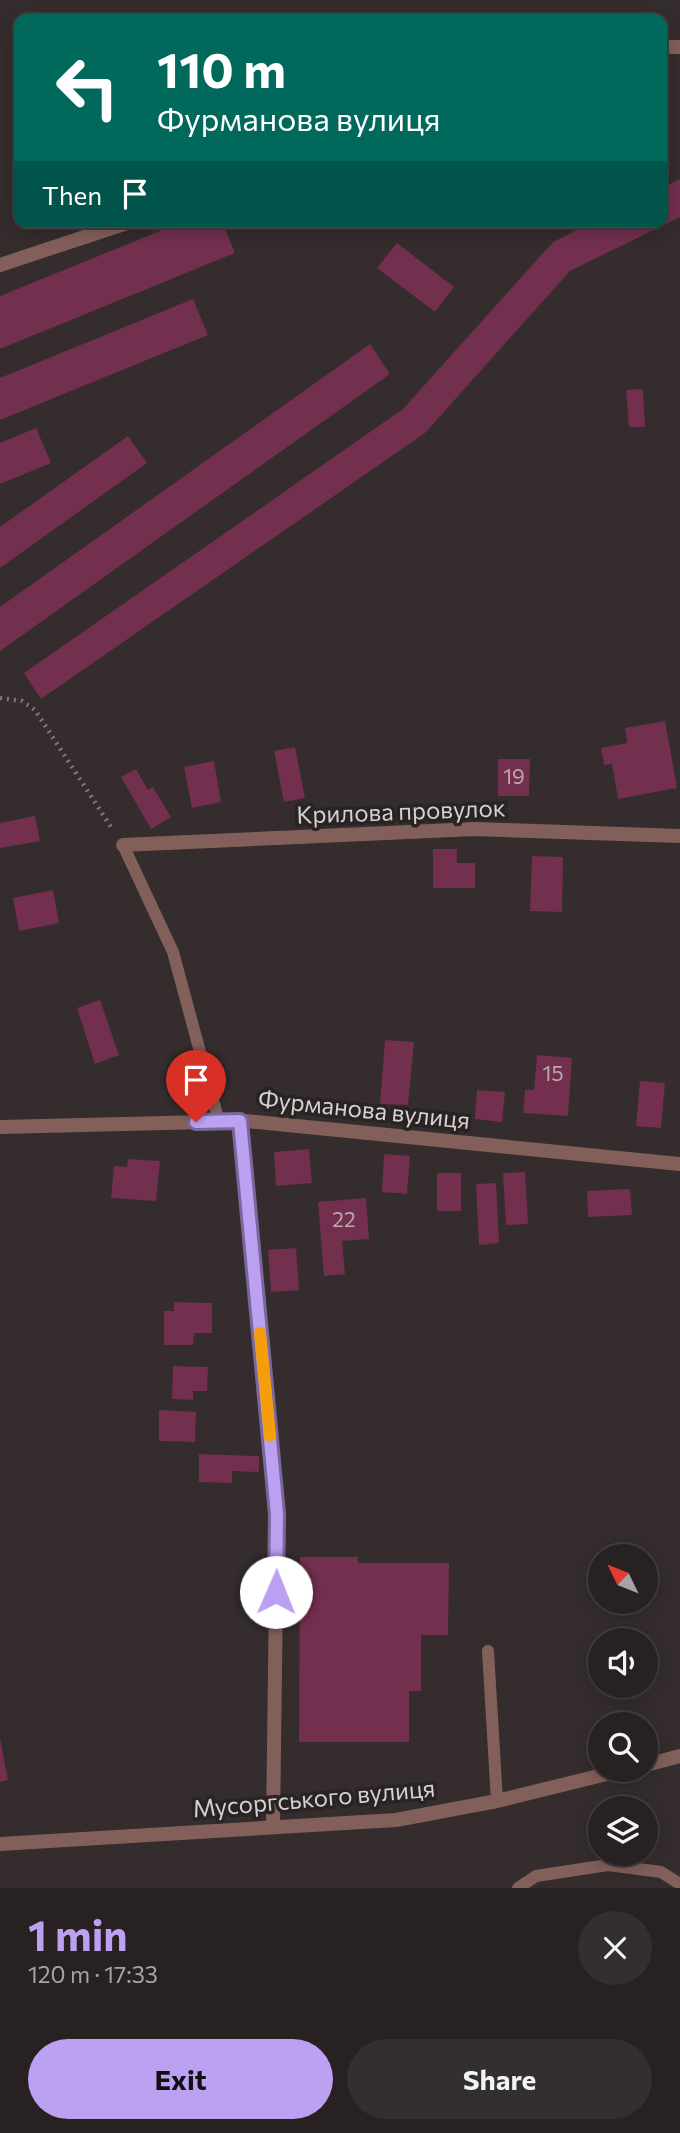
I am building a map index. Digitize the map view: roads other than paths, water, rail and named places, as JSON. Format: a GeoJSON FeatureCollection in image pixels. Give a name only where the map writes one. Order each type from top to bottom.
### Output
{"type":"FeatureCollection","features":[{"type":"Feature","properties":{"kind":"street"},"geometry":{"type":"LineString","coordinates":[[0,265],[112,228]]}},
{"type":"Feature","properties":{"kind":"street","name":"Крилова провулок"},"geometry":{"type":"LineString","coordinates":[[124,845],[475,829],[680,836]]}},
{"type":"Feature","properties":{"kind":"street"},"geometry":{"type":"LineString","coordinates":[[240,1121],[277,1514],[273,1827]]}},
{"type":"Feature","properties":{"kind":"street","name":"Фурманова вулиця"},"geometry":{"type":"LineString","coordinates":[[0,1127],[240,1121],[680,1164]]}},
{"type":"Feature","properties":{"kind":"street"},"geometry":{"type":"LineString","coordinates":[[658,1762],[680,1756]]}},
{"type":"Feature","properties":{"kind":"street","name":"Мусоргського вулиця"},"geometry":{"type":"LineString","coordinates":[[0,1844],[396,1820],[497,1801],[588,1779]]}},
{"type":"Feature","properties":{"kind":"lane"},"geometry":{"type":"LineString","coordinates":[[124,845],[173,952],[219,1122]]}},
{"type":"Feature","properties":{"kind":"lane"},"geometry":{"type":"LineString","coordinates":[[488,1651],[497,1801]]}},
{"type":"Feature","properties":{"kind":"lane"},"geometry":{"type":"LineString","coordinates":[[518,1888],[536,1877],[608,1865],[661,1872],[680,1884]]}}]}
